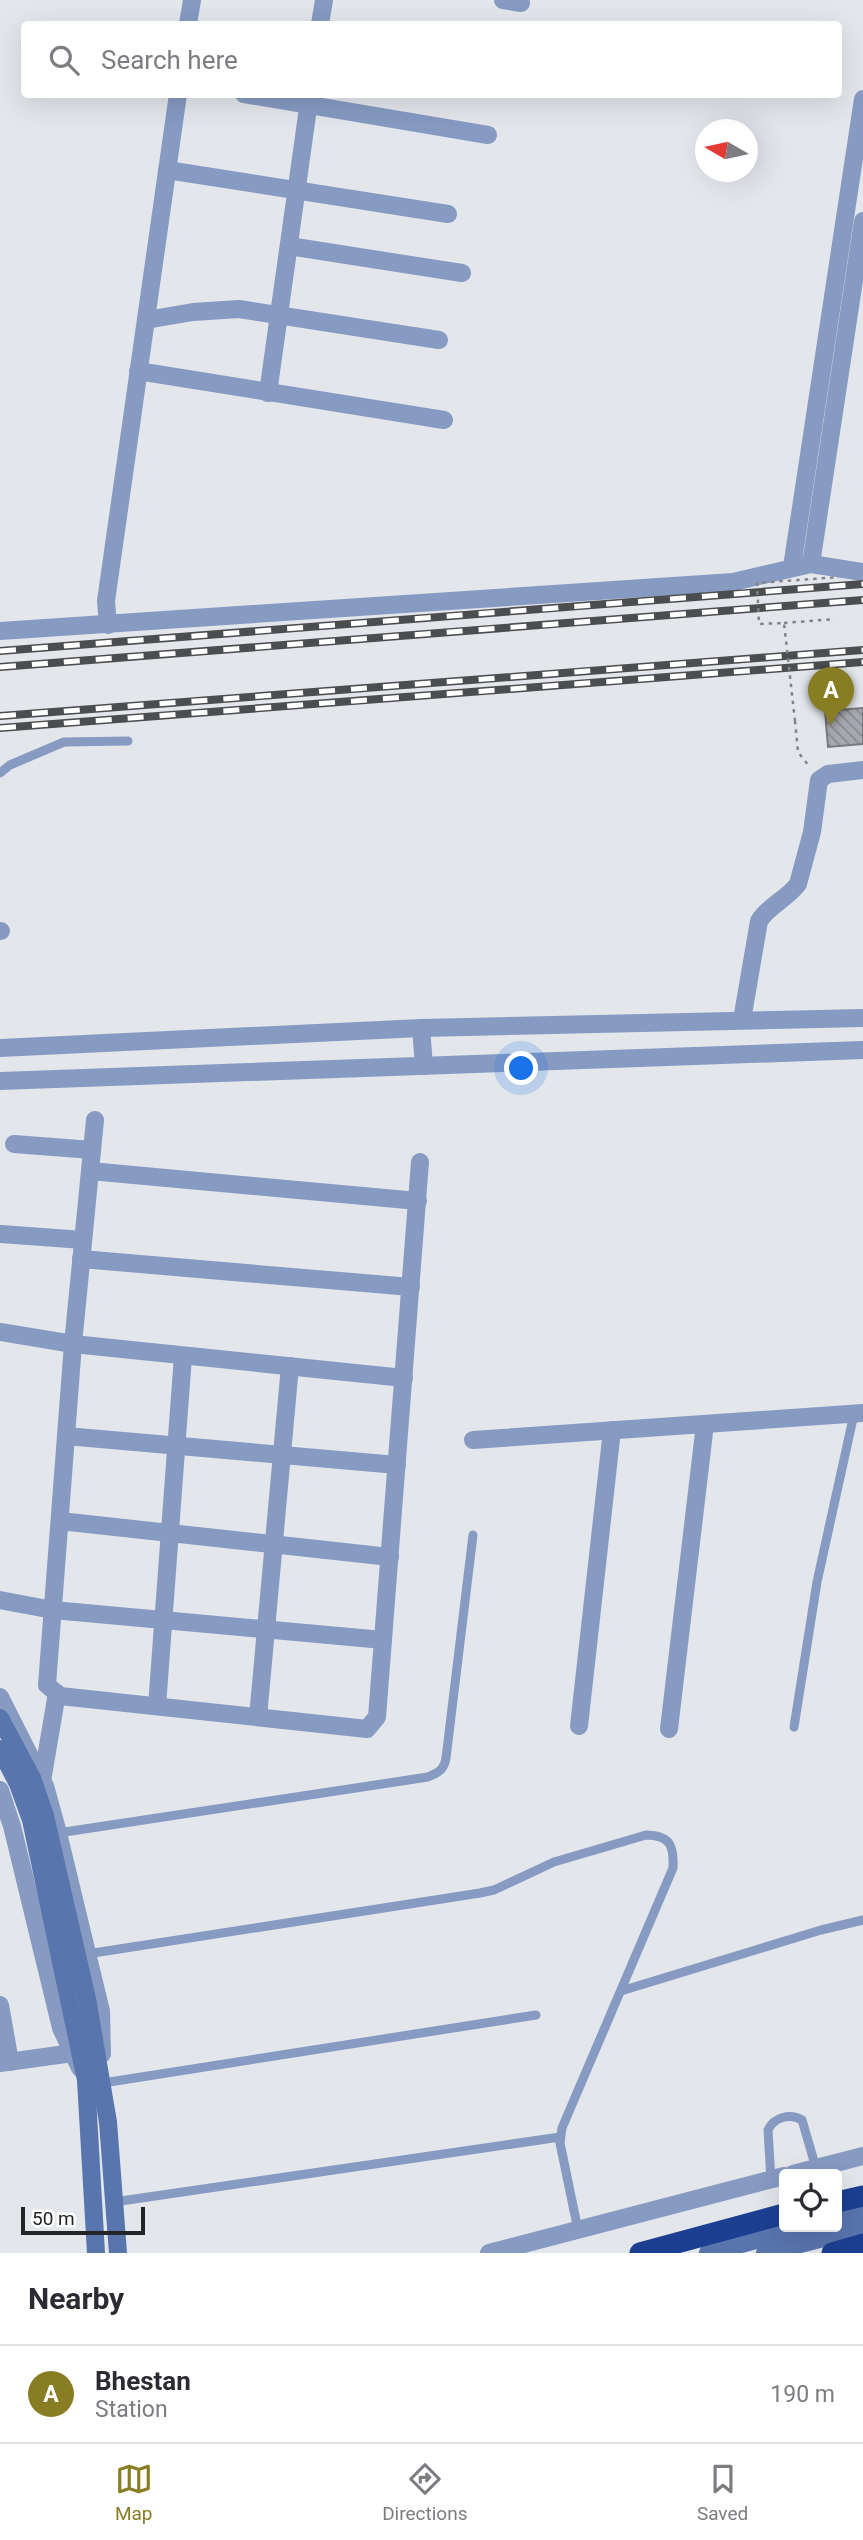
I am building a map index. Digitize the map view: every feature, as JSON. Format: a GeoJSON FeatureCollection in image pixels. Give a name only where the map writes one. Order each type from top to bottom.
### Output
{"type":"FeatureCollection","features":[{"type":"Feature","properties":{"kind":"highway"},"geometry":{"type":"LineString","coordinates":[[842,2201],[863,2196]]}},
{"type":"Feature","properties":{"kind":"highway"},"geometry":{"type":"LineString","coordinates":[[639,2253],[779,2215]]}},
{"type":"Feature","properties":{"kind":"highway"},"geometry":{"type":"LineString","coordinates":[[832,2253],[863,2244]]}},
{"type":"Feature","properties":{"kind":"street"},"geometry":{"type":"LineString","coordinates":[[188,21],[191,0]]}},
{"type":"Feature","properties":{"kind":"street"},"geometry":{"type":"LineString","coordinates":[[320,21],[324,0]]}},
{"type":"Feature","properties":{"kind":"street"},"geometry":{"type":"LineString","coordinates":[[503,0],[521,3]]}},
{"type":"Feature","properties":{"kind":"street"},"geometry":{"type":"LineString","coordinates":[[108,625],[106,601],[177,98]]}},
{"type":"Feature","properties":{"kind":"street"},"geometry":{"type":"LineString","coordinates":[[288,98],[488,135]]}},
{"type":"Feature","properties":{"kind":"street"},"geometry":{"type":"LineString","coordinates":[[792,567],[863,99]]}},
{"type":"Feature","properties":{"kind":"street"},"geometry":{"type":"LineString","coordinates":[[268,393],[310,100]]}},
{"type":"Feature","properties":{"kind":"street"},"geometry":{"type":"LineString","coordinates":[[167,170],[447,214]]}},
{"type":"Feature","properties":{"kind":"street"},"geometry":{"type":"LineString","coordinates":[[811,564],[863,221]]}},
{"type":"Feature","properties":{"kind":"street"},"geometry":{"type":"LineString","coordinates":[[289,246],[462,273]]}},
{"type":"Feature","properties":{"kind":"street"},"geometry":{"type":"LineString","coordinates":[[146,320],[230,309],[279,314],[439,340]]}},
{"type":"Feature","properties":{"kind":"street"},"geometry":{"type":"LineString","coordinates":[[138,371],[444,419]]}},
{"type":"Feature","properties":{"kind":"street"},"geometry":{"type":"LineString","coordinates":[[0,631],[733,582],[811,564],[863,571]]}},
{"type":"Feature","properties":{"kind":"street"},"geometry":{"type":"LineString","coordinates":[[742,1020],[759,921],[768,909],[798,884],[812,832],[819,780],[828,774],[863,770]]}},
{"type":"Feature","properties":{"kind":"street"},"geometry":{"type":"LineString","coordinates":[[0,1048],[421,1028],[863,1018]]}},
{"type":"Feature","properties":{"kind":"street"},"geometry":{"type":"LineString","coordinates":[[421,1028],[424,1066]]}},
{"type":"Feature","properties":{"kind":"street"},"geometry":{"type":"LineString","coordinates":[[0,1081],[863,1050]]}},
{"type":"Feature","properties":{"kind":"street"},"geometry":{"type":"LineString","coordinates":[[95,1120],[81,1259],[47,1685],[60,1696],[368,1729],[377,1717],[420,1162]]}},
{"type":"Feature","properties":{"kind":"street"},"geometry":{"type":"LineString","coordinates":[[14,1144],[92,1150]]}},
{"type":"Feature","properties":{"kind":"street"},"geometry":{"type":"LineString","coordinates":[[90,1171],[418,1201]]}},
{"type":"Feature","properties":{"kind":"street"},"geometry":{"type":"LineString","coordinates":[[1,1234],[83,1240]]}},
{"type":"Feature","properties":{"kind":"street"},"geometry":{"type":"LineString","coordinates":[[81,1259],[411,1287]]}},
{"type":"Feature","properties":{"kind":"street"},"geometry":{"type":"LineString","coordinates":[[0,1332],[74,1344],[404,1378]]}},
{"type":"Feature","properties":{"kind":"street"},"geometry":{"type":"LineString","coordinates":[[157,1706],[183,1356]]}},
{"type":"Feature","properties":{"kind":"street"},"geometry":{"type":"LineString","coordinates":[[258,1717],[290,1366]]}},
{"type":"Feature","properties":{"kind":"street"},"geometry":{"type":"LineString","coordinates":[[473,1440],[859,1414]]}},
{"type":"Feature","properties":{"kind":"street"},"geometry":{"type":"LineString","coordinates":[[669,1730],[705,1424]]}},
{"type":"Feature","properties":{"kind":"street"},"geometry":{"type":"LineString","coordinates":[[579,1726],[612,1430]]}},
{"type":"Feature","properties":{"kind":"street"},"geometry":{"type":"LineString","coordinates":[[66,1436],[397,1465]]}},
{"type":"Feature","properties":{"kind":"street"},"geometry":{"type":"LineString","coordinates":[[60,1521],[390,1557]]}},
{"type":"Feature","properties":{"kind":"street"},"geometry":{"type":"LineString","coordinates":[[0,1600],[53,1610],[383,1640]]}},
{"type":"Feature","properties":{"kind":"street"},"geometry":{"type":"LineString","coordinates":[[42,1781],[57,1693]]}},
{"type":"Feature","properties":{"kind":"street"},"geometry":{"type":"LineString","coordinates":[[0,1697],[42,1781],[58,1833],[102,2011],[97,2080],[96,2253]]}},
{"type":"Feature","properties":{"kind":"street"},"geometry":{"type":"LineString","coordinates":[[0,1718],[32,1778],[76,2053]]}},
{"type":"Feature","properties":{"kind":"street"},"geometry":{"type":"LineString","coordinates":[[0,1749],[38,1818],[87,1999],[97,2080],[108,2122],[117,2253]]}},
{"type":"Feature","properties":{"kind":"street"},"geometry":{"type":"LineString","coordinates":[[0,1790],[12,1826],[61,2028],[97,2080]]}},
{"type":"Feature","properties":{"kind":"street"},"geometry":{"type":"LineString","coordinates":[[0,2005],[5,2063],[76,2053]]}},
{"type":"Feature","properties":{"kind":"street"},"geometry":{"type":"LineString","coordinates":[[812,2169],[863,2156]]}},
{"type":"Feature","properties":{"kind":"street"},"geometry":{"type":"LineString","coordinates":[[489,2253],[778,2178]]}},
{"type":"Feature","properties":{"kind":"street"},"geometry":{"type":"LineString","coordinates":[[842,2217],[863,2211]]}},
{"type":"Feature","properties":{"kind":"street"},"geometry":{"type":"LineString","coordinates":[[765,2253],[863,2228]]}},
{"type":"Feature","properties":{"kind":"street"},"geometry":{"type":"LineString","coordinates":[[708,2253],[786,2232]]}},
{"type":"Feature","properties":{"kind":"lane"},"geometry":{"type":"LineString","coordinates":[[0,773],[10,765],[64,742],[128,741]]}},
{"type":"Feature","properties":{"kind":"lane"},"geometry":{"type":"LineString","coordinates":[[794,1727],[817,1583],[859,1414]]}},
{"type":"Feature","properties":{"kind":"lane"},"geometry":{"type":"LineString","coordinates":[[58,1833],[428,1777],[439,1772],[444,1767],[446,1758],[473,1535]]}},
{"type":"Feature","properties":{"kind":"lane"},"geometry":{"type":"LineString","coordinates":[[87,1954],[480,1894],[554,1862],[646,1835],[660,1836],[671,1844],[674,1851],[673,1868],[561,2137],[578,2230]]}},
{"type":"Feature","properties":{"kind":"lane"},"geometry":{"type":"LineString","coordinates":[[621,1991],[821,1930],[863,1920]]}},
{"type":"Feature","properties":{"kind":"lane"},"geometry":{"type":"LineString","coordinates":[[97,2080],[536,2015]]}},
{"type":"Feature","properties":{"kind":"lane"},"geometry":{"type":"LineString","coordinates":[[778,2178],[768,2130],[769,2126],[780,2119],[796,2117],[802,2120],[816,2168]]}},
{"type":"Feature","properties":{"kind":"lane"},"geometry":{"type":"LineString","coordinates":[[114,2202],[561,2137]]}},
{"type":"Feature","properties":{"kind":"path"},"geometry":{"type":"LineString","coordinates":[[835,619],[759,624],[757,583],[839,577]]}},
{"type":"Feature","properties":{"kind":"path"},"geometry":{"type":"LineString","coordinates":[[784,623],[798,752],[811,768],[824,777]]}},
{"type":"Feature","properties":{"kind":"building"},"geometry":{"type":"Polygon","coordinates":[[[863,708],[863,744],[828,747],[825,711],[863,708]]]}},
{"type":"Feature","properties":{"kind":"railway"},"geometry":{"type":"LineString","coordinates":[[0,651],[863,584]]}},
{"type":"Feature","properties":{"kind":"railway"},"geometry":{"type":"LineString","coordinates":[[0,667],[863,600]]}},
{"type":"Feature","properties":{"kind":"railway"},"geometry":{"type":"LineString","coordinates":[[0,716],[863,650]]}},
{"type":"Feature","properties":{"kind":"railway"},"geometry":{"type":"LineString","coordinates":[[0,728],[863,662]]}},
{"type":"Feature","properties":{"kind":"place","name":"Bhestan"},"geometry":{"type":"Point","coordinates":[831,725]}}]}
